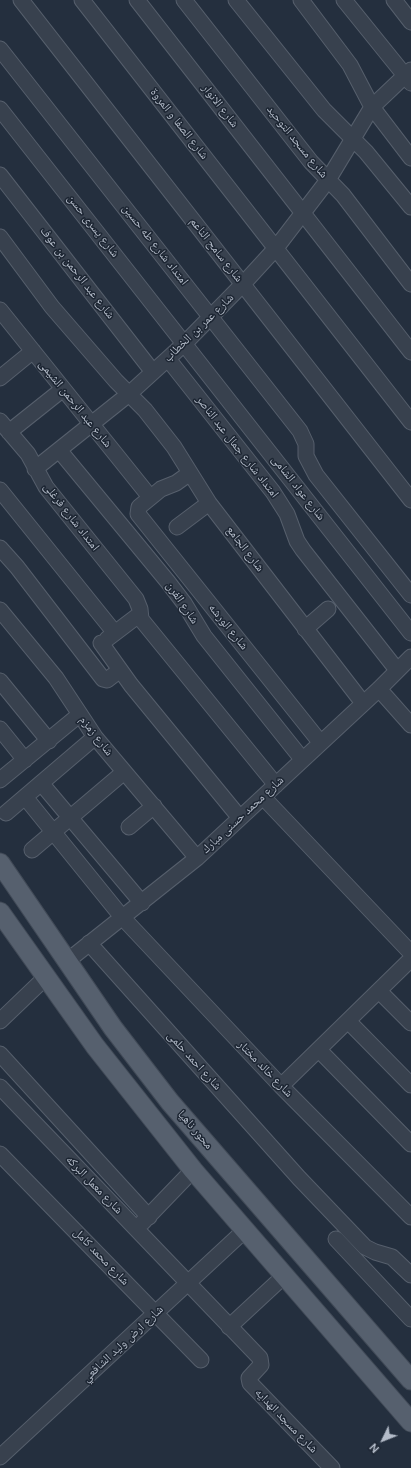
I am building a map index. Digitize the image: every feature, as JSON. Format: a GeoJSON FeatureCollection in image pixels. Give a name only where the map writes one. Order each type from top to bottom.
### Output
{"type":"FeatureCollection","features":[{"type":"Feature","properties":{"kind":"main road","name":"محور ناهيا"},"geometry":{"type":"LineString","coordinates":[[0,863],[66,962],[113,1028],[170,1102],[411,1380]]}},
{"type":"Feature","properties":{"kind":"main road"},"geometry":{"type":"LineString","coordinates":[[0,912],[95,1046],[193,1170],[411,1422]]}},
{"type":"Feature","properties":{"kind":"main road"},"geometry":{"type":"LineString","coordinates":[[46,977],[66,962]]}},
{"type":"Feature","properties":{"kind":"street","name":"شارع سامح الناعم"},"geometry":{"type":"LineString","coordinates":[[21,0],[411,500]]}},
{"type":"Feature","properties":{"kind":"street","name":"شارع الصفا و المروة"},"geometry":{"type":"LineString","coordinates":[[82,0],[411,422]]}},
{"type":"Feature","properties":{"kind":"street","name":"شارع الانوار"},"geometry":{"type":"LineString","coordinates":[[137,0],[411,352]]}},
{"type":"Feature","properties":{"kind":"street","name":"شارع مسجد التوحيد"},"geometry":{"type":"LineString","coordinates":[[184,0],[311,162],[343,195],[411,284]]}},
{"type":"Feature","properties":{"kind":"street"},"geometry":{"type":"LineString","coordinates":[[236,0],[324,110],[381,169],[411,207]]}},
{"type":"Feature","properties":{"kind":"street"},"geometry":{"type":"LineString","coordinates":[[301,0],[350,65],[372,107],[411,158]]}},
{"type":"Feature","properties":{"kind":"street"},"geometry":{"type":"LineString","coordinates":[[344,0],[409,76]]}},
{"type":"Feature","properties":{"kind":"street"},"geometry":{"type":"LineString","coordinates":[[394,0],[411,22]]}},
{"type":"Feature","properties":{"kind":"street","name":"امتداد شارع طه حسين"},"geometry":{"type":"LineString","coordinates":[[0,49],[212,316],[300,431],[306,444],[306,456],[316,475],[411,595]]}},
{"type":"Feature","properties":{"kind":"street","name":"شارع عمر بن الخطاب"},"geometry":{"type":"LineString","coordinates":[[35,469],[91,425],[154,372],[243,284],[276,248],[304,213],[328,180],[372,107],[409,76]]}},
{"type":"Feature","properties":{"kind":"street","name":"شارع يسرى حسن"},"geometry":{"type":"LineString","coordinates":[[0,108],[185,343]]}},
{"type":"Feature","properties":{"kind":"street","name":"شارع عبد الرحمن بن عوف"},"geometry":{"type":"LineString","coordinates":[[0,174],[154,372]]}},
{"type":"Feature","properties":{"kind":"street","name":"شارع الجامع"},"geometry":{"type":"LineString","coordinates":[[0,237],[52,307],[145,410],[174,447],[209,503],[362,704]]}},
{"type":"Feature","properties":{"kind":"street","name":"شارع عبد الرحمن الشيمى"},"geometry":{"type":"LineString","coordinates":[[1,312],[150,497]]}},
{"type":"Feature","properties":{"kind":"street","name":"شارع عواد الشامى"},"geometry":{"type":"LineString","coordinates":[[185,343],[411,633]]}},
{"type":"Feature","properties":{"kind":"street"},"geometry":{"type":"LineString","coordinates":[[0,378],[33,351]]}},
{"type":"Feature","properties":{"kind":"street","name":"امتداد شارع جمال عبد الناصر"},"geometry":{"type":"LineString","coordinates":[[168,359],[273,492],[287,514],[297,541],[397,670]]}},
{"type":"Feature","properties":{"kind":"street"},"geometry":{"type":"LineString","coordinates":[[5,426],[62,389]]}},
{"type":"Feature","properties":{"kind":"street","name":"امتداد شارع فرغلى"},"geometry":{"type":"LineString","coordinates":[[5,426],[28,454],[46,487],[136,600],[145,624],[276,785]]}},
{"type":"Feature","properties":{"kind":"street","name":"شارع الفرن"},"geometry":{"type":"LineString","coordinates":[[59,450],[168,582],[184,603],[204,636],[302,759]]}},
{"type":"Feature","properties":{"kind":"street"},"geometry":{"type":"LineString","coordinates":[[150,497],[164,486],[176,483],[190,473]]}},
{"type":"Feature","properties":{"kind":"street"},"geometry":{"type":"LineString","coordinates":[[0,490],[115,633]]}},
{"type":"Feature","properties":{"kind":"street","name":"شارع الورشه"},"geometry":{"type":"LineString","coordinates":[[150,497],[139,506],[138,512],[140,516],[320,742]]}},
{"type":"Feature","properties":{"kind":"street"},"geometry":{"type":"LineString","coordinates":[[177,527],[209,503]]}},
{"type":"Feature","properties":{"kind":"street"},"geometry":{"type":"LineString","coordinates":[[0,548],[17,567],[104,680],[107,680],[120,670]]}},
{"type":"Feature","properties":{"kind":"street"},"geometry":{"type":"LineString","coordinates":[[305,629],[328,609]]}},
{"type":"Feature","properties":{"kind":"street","name":"شارع زمزم"},"geometry":{"type":"LineString","coordinates":[[0,610],[56,678],[79,715],[95,737],[197,858]]}},
{"type":"Feature","properties":{"kind":"street"},"geometry":{"type":"LineString","coordinates":[[85,656],[140,614]]}},
{"type":"Feature","properties":{"kind":"street"},"geometry":{"type":"LineString","coordinates":[[101,643],[120,670],[240,818]]}},
{"type":"Feature","properties":{"kind":"street","name":"شارع محمد حسنى مبارك"},"geometry":{"type":"LineString","coordinates":[[66,962],[197,858],[410,659]]}},
{"type":"Feature","properties":{"kind":"street"},"geometry":{"type":"LineString","coordinates":[[0,681],[49,741]]}},
{"type":"Feature","properties":{"kind":"street"},"geometry":{"type":"LineString","coordinates":[[379,689],[411,725]]}},
{"type":"Feature","properties":{"kind":"street"},"geometry":{"type":"LineString","coordinates":[[0,780],[79,715]]}},
{"type":"Feature","properties":{"kind":"street"},"geometry":{"type":"LineString","coordinates":[[0,729],[25,760]]}},
{"type":"Feature","properties":{"kind":"street"},"geometry":{"type":"LineString","coordinates":[[6,813],[95,737]]}},
{"type":"Feature","properties":{"kind":"street"},"geometry":{"type":"LineString","coordinates":[[32,850],[124,772]]}},
{"type":"Feature","properties":{"kind":"street"},"geometry":{"type":"LineString","coordinates":[[41,783],[142,903]]}},
{"type":"Feature","properties":{"kind":"street","name":"شارع خالد مختار"},"geometry":{"type":"LineString","coordinates":[[25,797],[122,917],[281,1086],[411,1217]]}},
{"type":"Feature","properties":{"kind":"street"},"geometry":{"type":"LineString","coordinates":[[263,797],[411,953]]}},
{"type":"Feature","properties":{"kind":"street"},"geometry":{"type":"LineString","coordinates":[[129,827],[154,806]]}},
{"type":"Feature","properties":{"kind":"street","name":"شارع احمد حلمى"},"geometry":{"type":"LineString","coordinates":[[89,943],[294,1184],[365,1247],[395,1259],[411,1275]]}},
{"type":"Feature","properties":{"kind":"street"},"geometry":{"type":"LineString","coordinates":[[281,1086],[411,959]]}},
{"type":"Feature","properties":{"kind":"street"},"geometry":{"type":"LineString","coordinates":[[0,1021],[46,977]]}},
{"type":"Feature","properties":{"kind":"street"},"geometry":{"type":"LineString","coordinates":[[379,991],[411,1023]]}},
{"type":"Feature","properties":{"kind":"street"},"geometry":{"type":"LineString","coordinates":[[348,1021],[411,1085]]}},
{"type":"Feature","properties":{"kind":"street"},"geometry":{"type":"LineString","coordinates":[[319,1050],[411,1144]]}},
{"type":"Feature","properties":{"kind":"street"},"geometry":{"type":"LineString","coordinates":[[0,1054],[149,1217]]}},
{"type":"Feature","properties":{"kind":"street","name":"شارع معمل البركه"},"geometry":{"type":"LineString","coordinates":[[0,1087],[188,1283]]}},
{"type":"Feature","properties":{"kind":"street","name":"شارع محمد كامل"},"geometry":{"type":"LineString","coordinates":[[0,1154],[201,1360]]}},
{"type":"Feature","properties":{"kind":"street"},"geometry":{"type":"LineString","coordinates":[[136,1229],[193,1170]]}},
{"type":"Feature","properties":{"kind":"street","name":"شارع ارض وليد الشافعي"},"geometry":{"type":"LineString","coordinates":[[0,1457],[245,1230]]}},
{"type":"Feature","properties":{"kind":"street"},"geometry":{"type":"LineString","coordinates":[[336,1239],[411,1319]]}},
{"type":"Feature","properties":{"kind":"street"},"geometry":{"type":"LineString","coordinates":[[229,1327],[284,1276]]}},
{"type":"Feature","properties":{"kind":"street","name":"شارع مسجد الهدايه"},"geometry":{"type":"LineString","coordinates":[[188,1283],[261,1360],[260,1366],[249,1378],[250,1383],[332,1468]]}}]}
